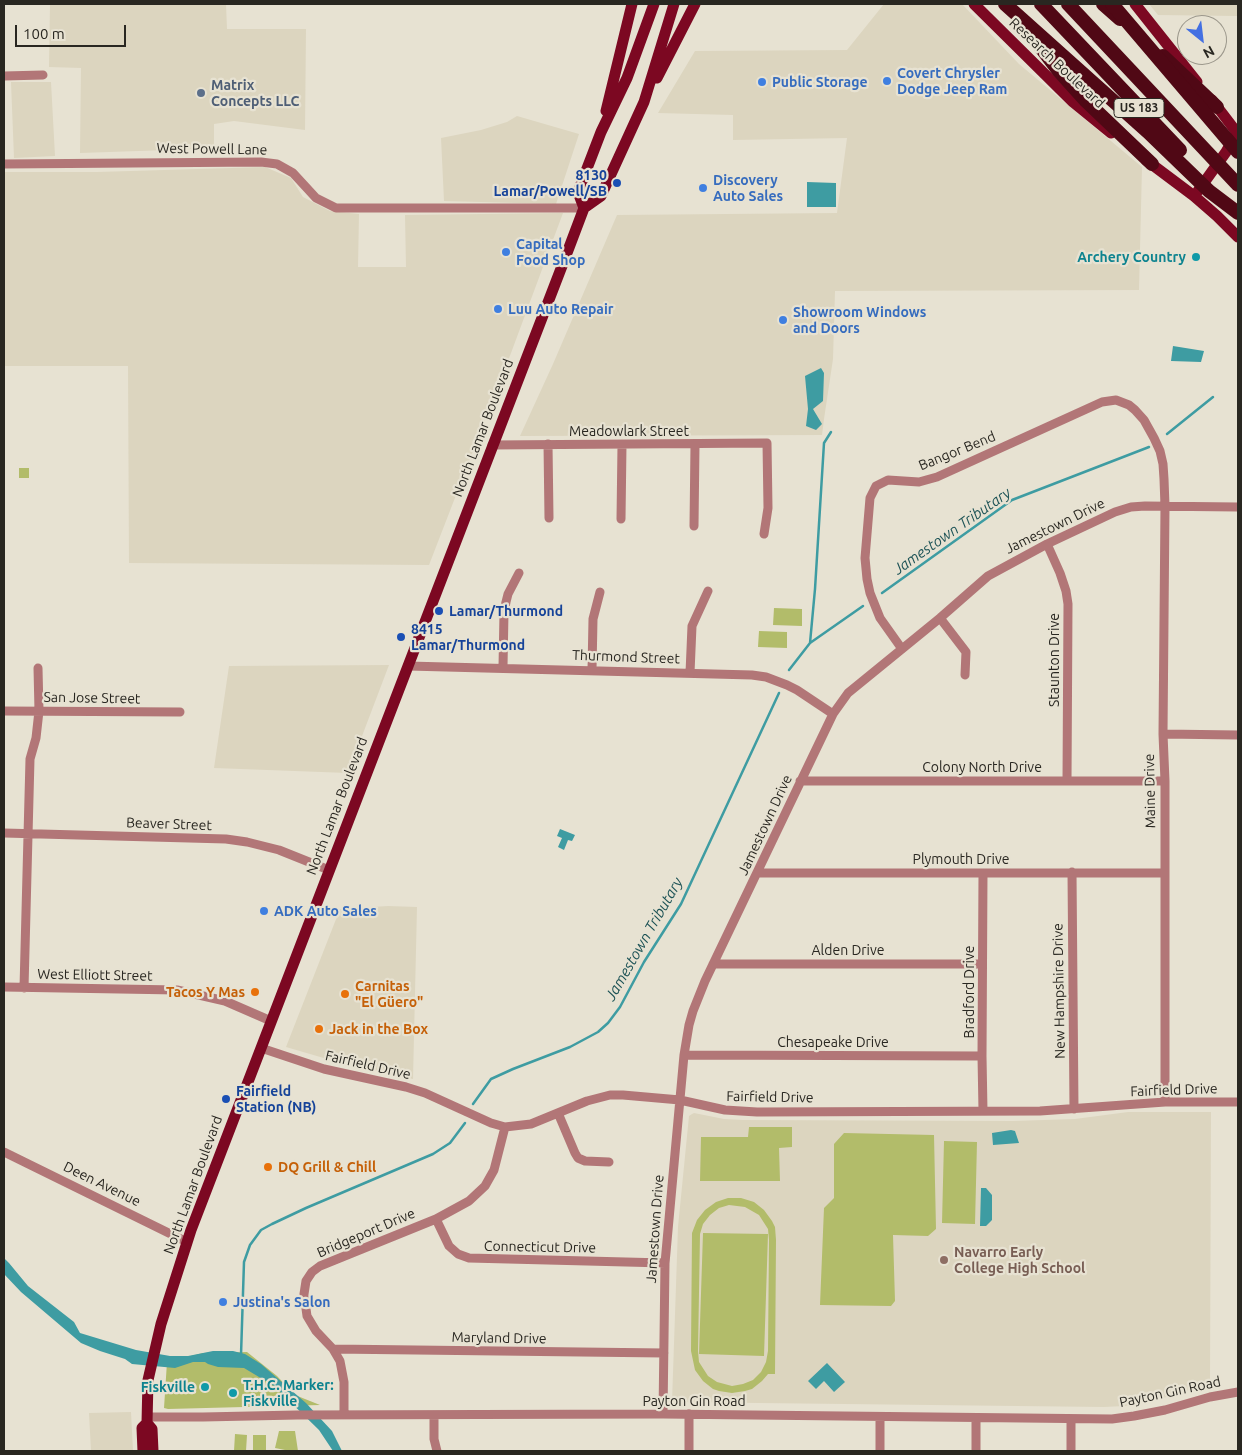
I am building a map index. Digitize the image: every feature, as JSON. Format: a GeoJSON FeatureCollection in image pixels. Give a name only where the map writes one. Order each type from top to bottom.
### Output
{"type":"FeatureCollection","features":[{"type":"Feature","properties":{"kind":"highway"},"geometry":{"type":"LineString","coordinates":[[1004,4],[1148,132],[1209,191],[1238,212]]}},
{"type":"Feature","properties":{"kind":"highway"},"geometry":{"type":"LineString","coordinates":[[1009,4],[1058,70],[1086,101],[1152,164]]}},
{"type":"Feature","properties":{"kind":"highway","name":"US 183"},"geometry":{"type":"LineString","coordinates":[[1040,4],[1238,212]]}},
{"type":"Feature","properties":{"kind":"highway","name":"US 183"},"geometry":{"type":"LineString","coordinates":[[1068,4],[1238,185]]}},
{"type":"Feature","properties":{"kind":"highway"},"geometry":{"type":"LineString","coordinates":[[1103,4],[1217,107]]}},
{"type":"Feature","properties":{"kind":"highway"},"geometry":{"type":"LineString","coordinates":[[1112,4],[1238,152]]}},
{"type":"Feature","properties":{"kind":"main road"},"geometry":{"type":"LineString","coordinates":[[600,132],[632,4]]}},
{"type":"Feature","properties":{"kind":"main road","name":"North Lamar Boulevard"},"geometry":{"type":"LineString","coordinates":[[584,208],[578,192],[600,132],[627,78],[654,4]]}},
{"type":"Feature","properties":{"kind":"main road","name":"North Lamar Boulevard"},"geometry":{"type":"LineString","coordinates":[[153,1451],[152,1429],[147,1420],[148,1380],[161,1324],[187,1242],[584,208],[601,196],[644,102],[674,4]]}},
{"type":"Feature","properties":{"kind":"main road"},"geometry":{"type":"LineString","coordinates":[[644,102],[695,4]]}},
{"type":"Feature","properties":{"kind":"main road","name":"Research Boulevard"},"geometry":{"type":"LineString","coordinates":[[974,4],[1073,102],[1116,138],[1194,196],[1238,237]]}},
{"type":"Feature","properties":{"kind":"main road"},"geometry":{"type":"LineString","coordinates":[[1135,4],[1238,132],[1194,196]]}},
{"type":"Feature","properties":{"kind":"main road","name":"North Lamar Boulevard"},"geometry":{"type":"LineString","coordinates":[[142,1451],[142,1428],[147,1420]]}},
{"type":"Feature","properties":{"kind":"street"},"geometry":{"type":"LineString","coordinates":[[4,76],[43,75]]}},
{"type":"Feature","properties":{"kind":"street","name":"West Powell Lane"},"geometry":{"type":"LineString","coordinates":[[4,164],[261,162],[278,164],[293,173],[316,198],[336,208],[584,208]]}},
{"type":"Feature","properties":{"kind":"street","name":"Bangor Bend"},"geometry":{"type":"LineString","coordinates":[[902,649],[878,613],[867,579],[865,558],[870,498],[876,486],[882,482],[894,480],[919,482],[938,477],[1110,400],[1130,405],[1144,420],[1160,451],[1164,479]]}},
{"type":"Feature","properties":{"kind":"street"},"geometry":{"type":"LineString","coordinates":[[548,444],[549,518]]}},
{"type":"Feature","properties":{"kind":"street","name":"Meadowlark Street"},"geometry":{"type":"LineString","coordinates":[[492,446],[548,444],[767,444],[768,508],[764,534]]}},
{"type":"Feature","properties":{"kind":"street"},"geometry":{"type":"LineString","coordinates":[[621,519],[622,445]]}},
{"type":"Feature","properties":{"kind":"street"},"geometry":{"type":"LineString","coordinates":[[694,526],[695,445]]}},
{"type":"Feature","properties":{"kind":"street","name":"Maine Drive"},"geometry":{"type":"LineString","coordinates":[[1164,479],[1165,1102]]}},
{"type":"Feature","properties":{"kind":"street","name":"Jamestown Drive"},"geometry":{"type":"LineString","coordinates":[[663,1414],[665,1263],[684,1055],[693,1011],[833,714],[848,694],[988,576],[1047,544],[1115,512],[1131,507],[1238,507]]}},
{"type":"Feature","properties":{"kind":"street","name":"Staunton Drive"},"geometry":{"type":"LineString","coordinates":[[1047,544],[1066,591],[1068,604],[1067,781]]}},
{"type":"Feature","properties":{"kind":"street"},"geometry":{"type":"LineString","coordinates":[[503,667],[506,602],[519,573]]}},
{"type":"Feature","properties":{"kind":"street"},"geometry":{"type":"LineString","coordinates":[[690,673],[692,626],[708,591]]}},
{"type":"Feature","properties":{"kind":"street"},"geometry":{"type":"LineString","coordinates":[[592,670],[592,619],[600,592]]}},
{"type":"Feature","properties":{"kind":"street"},"geometry":{"type":"LineString","coordinates":[[940,618],[966,652],[965,675]]}},
{"type":"Feature","properties":{"kind":"street","name":"Thurmond Street"},"geometry":{"type":"LineString","coordinates":[[408,666],[503,667],[766,677],[797,690],[833,714]]}},
{"type":"Feature","properties":{"kind":"street"},"geometry":{"type":"LineString","coordinates":[[24,988],[30,759],[36,738],[39,711],[38,668]]}},
{"type":"Feature","properties":{"kind":"street","name":"San Jose Street"},"geometry":{"type":"LineString","coordinates":[[4,711],[180,712]]}},
{"type":"Feature","properties":{"kind":"street"},"geometry":{"type":"LineString","coordinates":[[1163,734],[1238,735]]}},
{"type":"Feature","properties":{"kind":"street","name":"Colony North Drive"},"geometry":{"type":"LineString","coordinates":[[800,781],[1165,781]]}},
{"type":"Feature","properties":{"kind":"street","name":"Beaver Street"},"geometry":{"type":"LineString","coordinates":[[4,833],[232,840],[279,850],[329,870]]}},
{"type":"Feature","properties":{"kind":"street","name":"New Hampshire Drive"},"geometry":{"type":"LineString","coordinates":[[1072,872],[1074,1109]]}},
{"type":"Feature","properties":{"kind":"street","name":"Plymouth Drive"},"geometry":{"type":"LineString","coordinates":[[758,873],[1165,873]]}},
{"type":"Feature","properties":{"kind":"street","name":"Bradford Drive"},"geometry":{"type":"LineString","coordinates":[[983,873],[983,1111]]}},
{"type":"Feature","properties":{"kind":"street","name":"Alden Drive"},"geometry":{"type":"LineString","coordinates":[[714,964],[982,964]]}},
{"type":"Feature","properties":{"kind":"street","name":"West Elliott Street"},"geometry":{"type":"LineString","coordinates":[[4,987],[177,990],[225,1001],[271,1021]]}},
{"type":"Feature","properties":{"kind":"street","name":"Fairfield Drive"},"geometry":{"type":"LineString","coordinates":[[261,1048],[324,1070],[406,1087],[425,1093],[491,1123],[505,1127],[531,1124],[587,1101],[610,1096],[635,1095],[680,1100],[706,1107],[737,1111],[1040,1111],[1165,1102],[1238,1102]]}},
{"type":"Feature","properties":{"kind":"street","name":"Chesapeake Drive"},"geometry":{"type":"LineString","coordinates":[[684,1055],[982,1056]]}},
{"type":"Feature","properties":{"kind":"street"},"geometry":{"type":"LineString","coordinates":[[558,1113],[578,1158],[585,1161],[609,1162]]}},
{"type":"Feature","properties":{"kind":"street","name":"Bridgeport Drive"},"geometry":{"type":"LineString","coordinates":[[344,1416],[343,1372],[340,1361],[333,1349],[316,1331],[307,1316],[304,1294],[306,1281],[312,1272],[320,1266],[436,1219],[469,1201],[485,1186],[494,1170],[505,1127]]}},
{"type":"Feature","properties":{"kind":"street","name":"Deen Avenue"},"geometry":{"type":"LineString","coordinates":[[4,1152],[187,1242]]}},
{"type":"Feature","properties":{"kind":"street","name":"Connecticut Drive"},"geometry":{"type":"LineString","coordinates":[[436,1219],[449,1246],[458,1254],[469,1258],[665,1263]]}},
{"type":"Feature","properties":{"kind":"street","name":"Maryland Drive"},"geometry":{"type":"LineString","coordinates":[[333,1349],[664,1353]]}},
{"type":"Feature","properties":{"kind":"street","name":"Payton Gin Road"},"geometry":{"type":"LineString","coordinates":[[147,1420],[297,1415],[663,1414],[1112,1419],[1143,1415],[1210,1397],[1238,1392]]}},
{"type":"Feature","properties":{"kind":"street"},"geometry":{"type":"LineString","coordinates":[[689,1414],[689,1451]]}},
{"type":"Feature","properties":{"kind":"street"},"geometry":{"type":"LineString","coordinates":[[434,1415],[434,1439],[437,1451]]}},
{"type":"Feature","properties":{"kind":"street"},"geometry":{"type":"LineString","coordinates":[[880,1417],[880,1451]]}},
{"type":"Feature","properties":{"kind":"street"},"geometry":{"type":"LineString","coordinates":[[976,1418],[976,1451]]}},
{"type":"Feature","properties":{"kind":"street"},"geometry":{"type":"LineString","coordinates":[[1071,1419],[1071,1451]]}},
{"type":"Feature","properties":{"kind":"shaded area"},"geometry":{"type":"Polygon","coordinates":[[[50,4],[226,4],[227,29],[306,29],[305,130],[234,121],[214,124],[214,145],[197,149],[80,153],[81,68],[49,67],[50,4]]]}},
{"type":"Feature","properties":{"kind":"shaded area"},"geometry":{"type":"Polygon","coordinates":[[[884,4],[962,4],[1019,64],[1142,167],[1139,290],[835,291],[833,359],[822,435],[520,436],[617,215],[837,213],[847,138],[733,140],[733,115],[658,113],[695,51],[847,50],[884,4]]]}},
{"type":"Feature","properties":{"kind":"shaded area"},"geometry":{"type":"Polygon","coordinates":[[[1149,4],[1237,4],[1237,16],[1158,15],[1149,4]]]}},
{"type":"Feature","properties":{"kind":"shaded area"},"geometry":{"type":"Polygon","coordinates":[[[11,82],[51,82],[55,156],[14,158],[11,82]]]}},
{"type":"Feature","properties":{"kind":"shaded area"},"geometry":{"type":"Polygon","coordinates":[[[517,116],[579,134],[556,204],[444,201],[441,138],[481,130],[507,122],[517,116]]]}},
{"type":"Feature","properties":{"kind":"shaded area"},"geometry":{"type":"Polygon","coordinates":[[[265,167],[291,178],[303,197],[330,211],[359,214],[358,267],[406,267],[405,215],[563,213],[429,565],[129,563],[128,366],[4,366],[4,172],[97,172],[265,167]]]}},
{"type":"Feature","properties":{"kind":"shaded area"},"geometry":{"type":"Polygon","coordinates":[[[389,665],[348,773],[214,768],[229,666],[389,665]]]}},
{"type":"Feature","properties":{"kind":"shaded area"},"geometry":{"type":"Polygon","coordinates":[[[388,906],[417,907],[413,1079],[334,1061],[286,1047],[340,909],[388,906]]]}},
{"type":"Feature","properties":{"kind":"shaded area","name":"Navarro Early College High School"},"geometry":{"type":"Polygon","coordinates":[[[1128,1112],[1211,1112],[1210,1379],[1208,1385],[1163,1398],[1125,1406],[1104,1407],[672,1402],[678,1227],[689,1116],[692,1114],[743,1120],[1013,1121],[1075,1119],[1128,1112]]]}},
{"type":"Feature","properties":{"kind":"shaded area"},"geometry":{"type":"Polygon","coordinates":[[[131,1412],[133,1451],[91,1451],[89,1413],[131,1412]]]}},
{"type":"Feature","properties":{"kind":"green space"},"geometry":{"type":"Polygon","coordinates":[[[19,468],[29,468],[29,478],[19,478],[19,468]]]}},
{"type":"Feature","properties":{"kind":"green space"},"geometry":{"type":"Polygon","coordinates":[[[774,608],[802,609],[802,626],[773,625],[774,608]]]}},
{"type":"Feature","properties":{"kind":"green space"},"geometry":{"type":"Polygon","coordinates":[[[759,631],[787,632],[787,648],[758,647],[759,631]]]}},
{"type":"Feature","properties":{"kind":"green space"},"geometry":{"type":"Polygon","coordinates":[[[749,1127],[792,1127],[792,1147],[779,1148],[780,1181],[700,1181],[701,1137],[748,1137],[749,1127]]]}},
{"type":"Feature","properties":{"kind":"green space"},"geometry":{"type":"Polygon","coordinates":[[[844,1133],[934,1135],[936,1229],[928,1236],[893,1235],[895,1301],[891,1306],[820,1305],[824,1208],[834,1198],[834,1144],[844,1133]]]}},
{"type":"Feature","properties":{"kind":"green space"},"geometry":{"type":"Polygon","coordinates":[[[944,1141],[977,1142],[975,1224],[942,1223],[944,1141]]]}},
{"type":"Feature","properties":{"kind":"green space"},"geometry":{"type":"Polygon","coordinates":[[[728,1198],[741,1198],[754,1202],[764,1210],[775,1227],[775,1374],[768,1374],[752,1389],[732,1393],[713,1389],[703,1381],[695,1370],[691,1351],[692,1233],[697,1220],[705,1210],[716,1202],[728,1198]],[[729,1205],[719,1208],[703,1224],[700,1234],[699,1362],[708,1376],[717,1382],[732,1386],[753,1380],[761,1372],[766,1362],[768,1351],[768,1229],[759,1215],[745,1207],[729,1205]]]}},
{"type":"Feature","properties":{"kind":"green space"},"geometry":{"type":"Polygon","coordinates":[[[703,1233],[768,1234],[764,1356],[699,1354],[703,1233]]]}},
{"type":"Feature","properties":{"kind":"green space"},"geometry":{"type":"Polygon","coordinates":[[[247,1352],[277,1376],[295,1395],[320,1405],[164,1408],[167,1362],[203,1353],[247,1352]]]}},
{"type":"Feature","properties":{"kind":"green space"},"geometry":{"type":"Polygon","coordinates":[[[279,1431],[295,1431],[298,1451],[275,1448],[279,1431]]]}},
{"type":"Feature","properties":{"kind":"green space"},"geometry":{"type":"Polygon","coordinates":[[[235,1434],[247,1435],[246,1451],[234,1451],[235,1434]]]}},
{"type":"Feature","properties":{"kind":"green space"},"geometry":{"type":"Polygon","coordinates":[[[253,1435],[266,1435],[266,1451],[253,1451],[253,1435]]]}},
{"type":"Feature","properties":{"kind":"water"},"geometry":{"type":"Polygon","coordinates":[[[807,182],[836,183],[836,207],[807,207],[807,182]]]}},
{"type":"Feature","properties":{"kind":"water"},"geometry":{"type":"Polygon","coordinates":[[[1173,346],[1204,351],[1201,362],[1171,361],[1173,346]]]}},
{"type":"Feature","properties":{"kind":"water"},"geometry":{"type":"Polygon","coordinates":[[[821,368],[824,373],[823,401],[813,409],[822,424],[816,430],[806,426],[808,409],[805,376],[821,368]]]}},
{"type":"Feature","properties":{"kind":"water"},"geometry":{"type":"Polygon","coordinates":[[[560,829],[575,835],[572,841],[568,840],[564,850],[558,847],[562,838],[557,836],[560,829]]]}},
{"type":"Feature","properties":{"kind":"water"},"geometry":{"type":"Polygon","coordinates":[[[1015,1131],[1019,1143],[993,1145],[992,1133],[1015,1131]]]}},
{"type":"Feature","properties":{"kind":"water"},"geometry":{"type":"Polygon","coordinates":[[[981,1188],[986,1188],[992,1195],[992,1220],[986,1226],[980,1226],[981,1188]]]}},
{"type":"Feature","properties":{"kind":"water"},"geometry":{"type":"Polygon","coordinates":[[[4,1258],[28,1286],[74,1322],[80,1333],[136,1350],[170,1356],[188,1356],[213,1351],[233,1351],[245,1354],[261,1364],[306,1403],[332,1431],[342,1451],[333,1451],[319,1430],[274,1386],[244,1368],[218,1367],[205,1362],[193,1362],[175,1368],[132,1364],[125,1359],[81,1343],[21,1292],[4,1274],[4,1258]]]}},
{"type":"Feature","properties":{"kind":"water"},"geometry":{"type":"Polygon","coordinates":[[[827,1363],[845,1382],[834,1392],[824,1381],[816,1389],[808,1381],[827,1363]]]}},
{"type":"Feature","properties":{"kind":"waterway","name":"Jamestown Tributary"},"geometry":{"type":"LineString","coordinates":[[1167,434],[1213,397]]}},
{"type":"Feature","properties":{"kind":"waterway"},"geometry":{"type":"LineString","coordinates":[[810,643],[824,443],[831,432]]}},
{"type":"Feature","properties":{"kind":"waterway","name":"Jamestown Tributary"},"geometry":{"type":"LineString","coordinates":[[882,593],[1012,500],[1149,447]]}},
{"type":"Feature","properties":{"kind":"waterway","name":"Jamestown Tributary"},"geometry":{"type":"LineString","coordinates":[[789,670],[810,643],[863,606]]}},
{"type":"Feature","properties":{"kind":"waterway","name":"Jamestown Tributary"},"geometry":{"type":"LineString","coordinates":[[473,1104],[491,1079],[570,1047],[598,1032],[608,1023],[620,1007],[644,962],[681,904],[779,693]]}},
{"type":"Feature","properties":{"kind":"waterway","name":"Jamestown Tributary"},"geometry":{"type":"LineString","coordinates":[[241,1355],[244,1262],[250,1245],[261,1230],[306,1208],[433,1154],[450,1143],[465,1123]]}},
{"type":"Feature","properties":{"kind":"place","name":"Covert Chrysler Dodge Jeep Ram"},"geometry":{"type":"Point","coordinates":[887,81]}},
{"type":"Feature","properties":{"kind":"place","name":"Public Storage"},"geometry":{"type":"Point","coordinates":[762,82]}},
{"type":"Feature","properties":{"kind":"place","name":"Matrix Concepts LLC"},"geometry":{"type":"Point","coordinates":[201,93]}},
{"type":"Feature","properties":{"kind":"place","name":"8130 Lamar/Powell/SB"},"geometry":{"type":"Point","coordinates":[617,183]}},
{"type":"Feature","properties":{"kind":"place","name":"Discovery Auto Sales"},"geometry":{"type":"Point","coordinates":[703,188]}},
{"type":"Feature","properties":{"kind":"place","name":"Capital Food Shop"},"geometry":{"type":"Point","coordinates":[506,252]}},
{"type":"Feature","properties":{"kind":"place","name":"Archery Country"},"geometry":{"type":"Point","coordinates":[1196,257]}},
{"type":"Feature","properties":{"kind":"place","name":"Luu Auto Repair"},"geometry":{"type":"Point","coordinates":[498,309]}},
{"type":"Feature","properties":{"kind":"place","name":"Showroom Windows and Doors"},"geometry":{"type":"Point","coordinates":[783,320]}},
{"type":"Feature","properties":{"kind":"place","name":"Lamar/Thurmond"},"geometry":{"type":"Point","coordinates":[439,611]}},
{"type":"Feature","properties":{"kind":"place","name":"8415 Lamar/Thurmond"},"geometry":{"type":"Point","coordinates":[401,637]}},
{"type":"Feature","properties":{"kind":"place","name":"ADK Auto Sales"},"geometry":{"type":"Point","coordinates":[264,911]}},
{"type":"Feature","properties":{"kind":"place","name":"Tacos Y Mas"},"geometry":{"type":"Point","coordinates":[255,992]}},
{"type":"Feature","properties":{"kind":"place","name":"Carnitas \"El Güero\""},"geometry":{"type":"Point","coordinates":[345,994]}},
{"type":"Feature","properties":{"kind":"place","name":"Jack in the Box"},"geometry":{"type":"Point","coordinates":[319,1029]}},
{"type":"Feature","properties":{"kind":"place","name":"Fairfield Station (NB)"},"geometry":{"type":"Point","coordinates":[226,1099]}},
{"type":"Feature","properties":{"kind":"place","name":"DQ Grill & Chill"},"geometry":{"type":"Point","coordinates":[268,1167]}},
{"type":"Feature","properties":{"kind":"place","name":"Navarro Early College High School"},"geometry":{"type":"Point","coordinates":[944,1260]}},
{"type":"Feature","properties":{"kind":"place","name":"Justina's Salon"},"geometry":{"type":"Point","coordinates":[223,1302]}},
{"type":"Feature","properties":{"kind":"place","name":"Fiskville"},"geometry":{"type":"Point","coordinates":[205,1387]}},
{"type":"Feature","properties":{"kind":"place","name":"T.H.C. Marker: Fiskville"},"geometry":{"type":"Point","coordinates":[233,1393]}}]}
